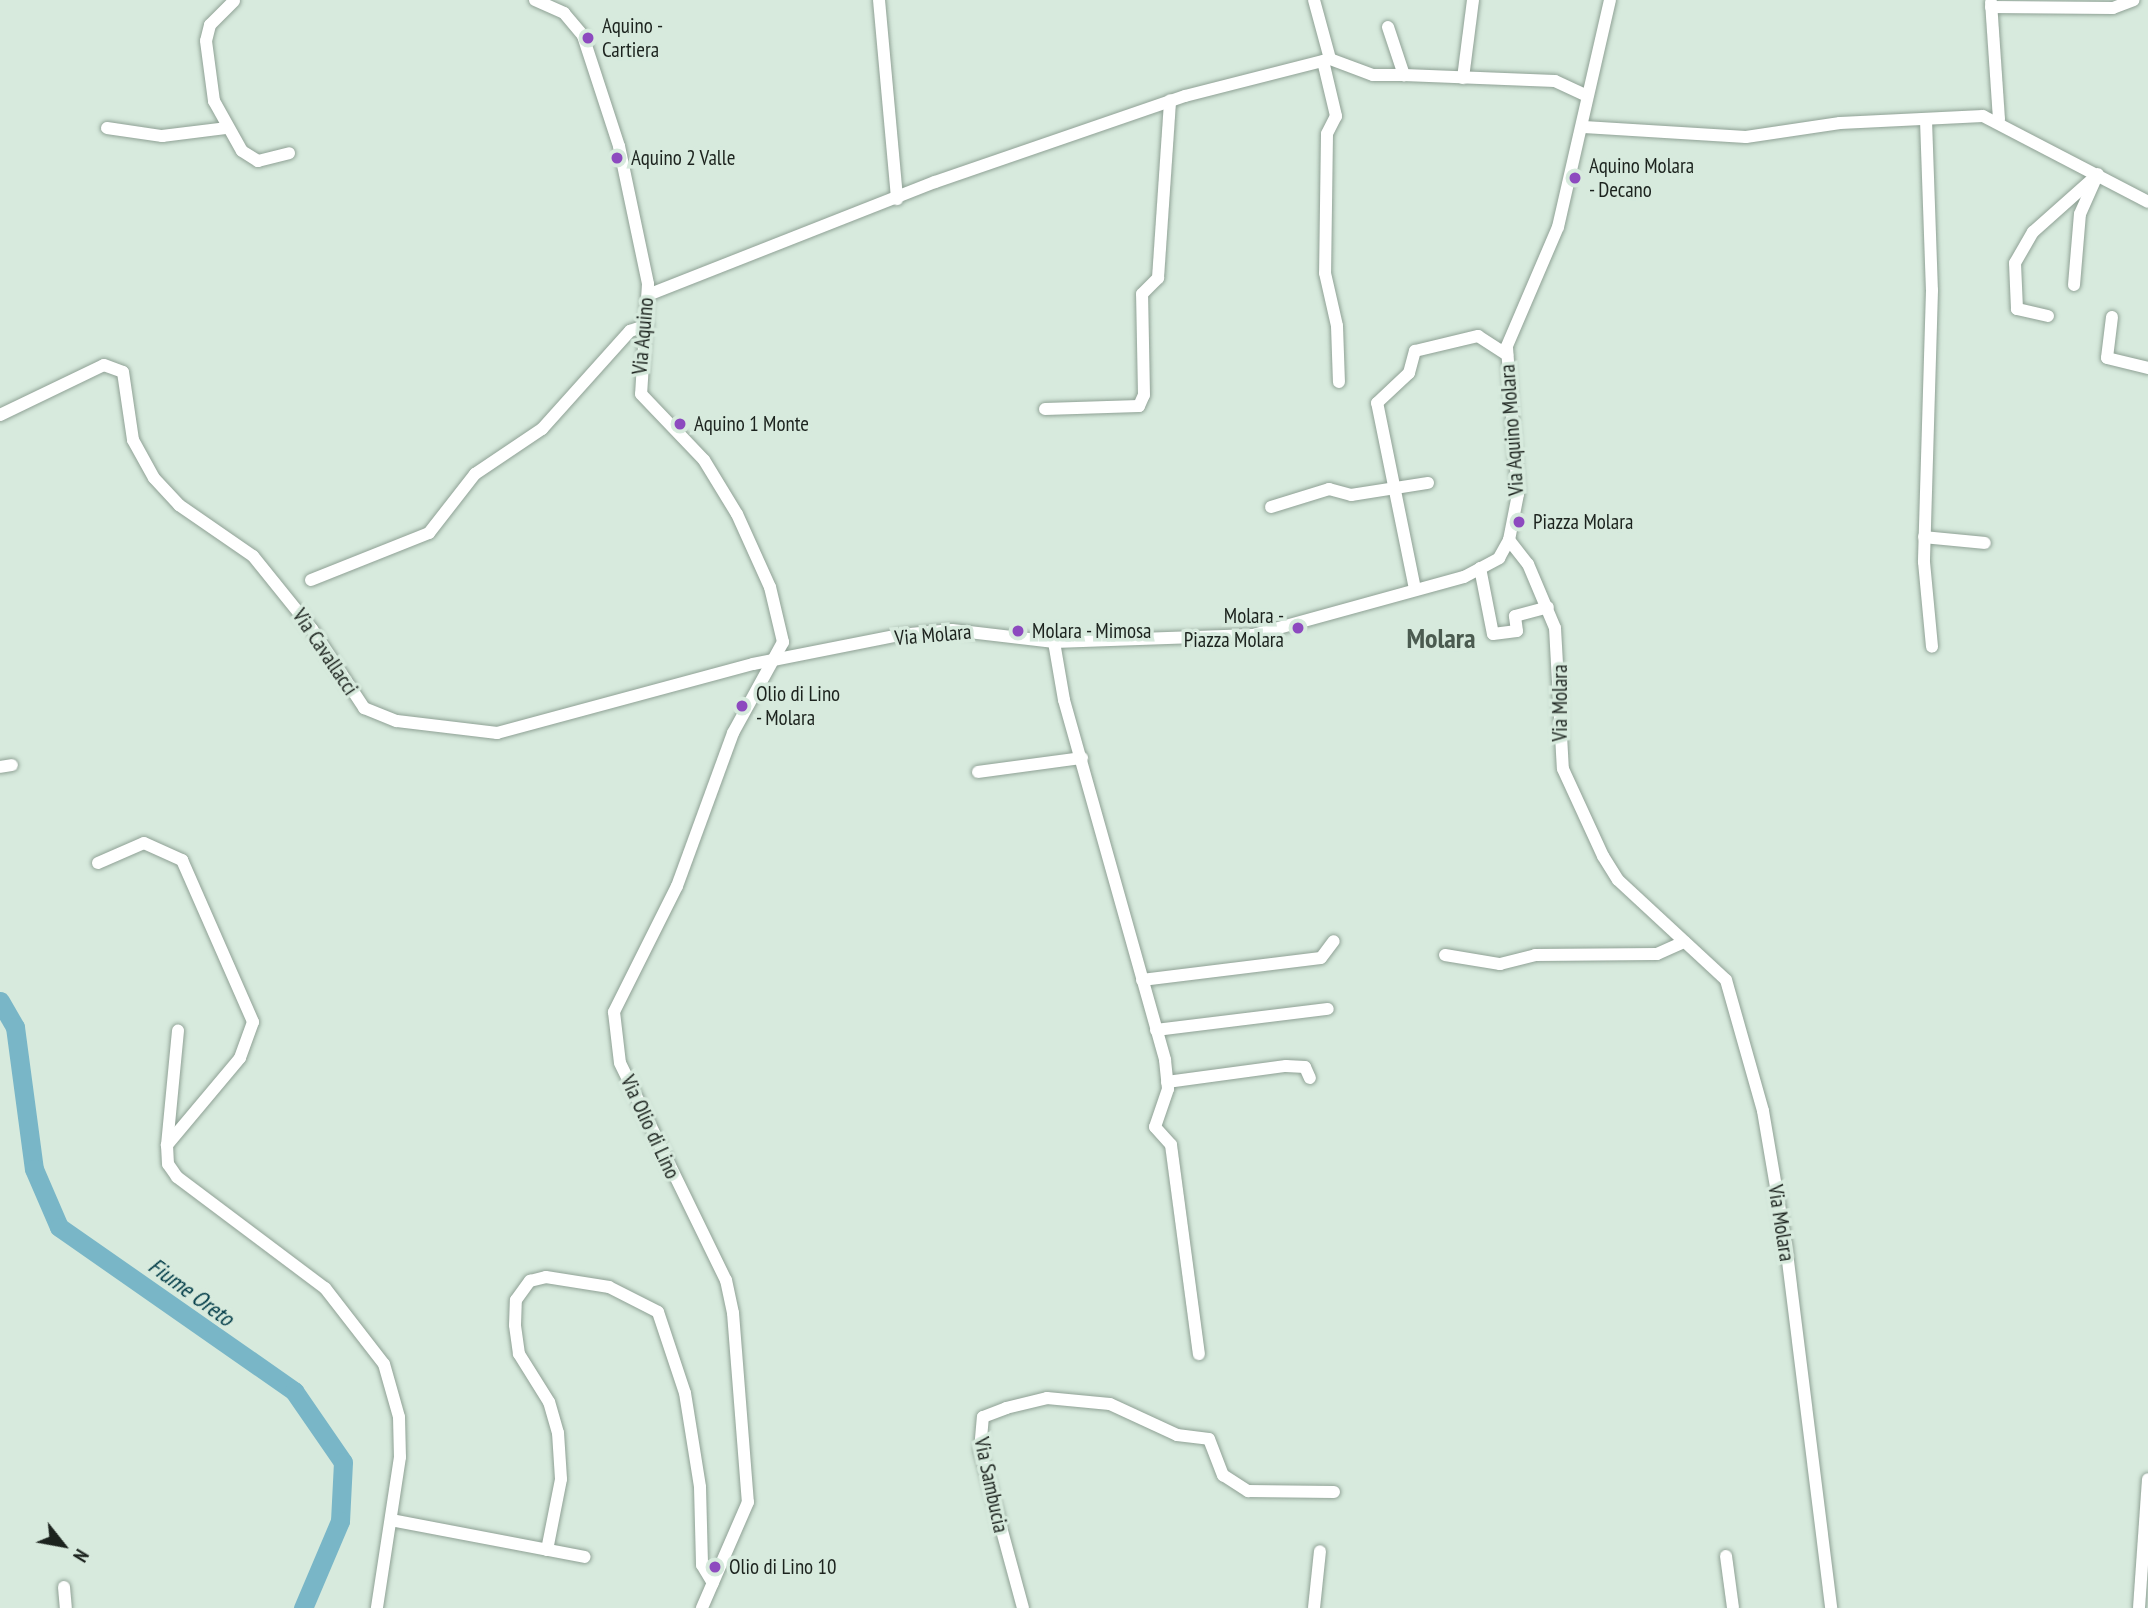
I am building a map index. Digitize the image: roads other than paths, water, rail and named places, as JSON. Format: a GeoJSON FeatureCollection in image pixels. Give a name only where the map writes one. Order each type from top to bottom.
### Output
{"type":"FeatureCollection","features":[{"type":"Feature","properties":{"kind":"street"},"geometry":{"type":"LineString","coordinates":[[245,0],[232,0],[210,25],[206,41],[214,101],[226,128],[258,161],[289,153]]}},
{"type":"Feature","properties":{"kind":"street","name":"Via Aquino"},"geometry":{"type":"LineString","coordinates":[[535,0],[564,13],[583,36],[619,146],[648,295],[641,394],[704,460],[737,514],[775,605],[783,642],[778,662]]}},
{"type":"Feature","properties":{"kind":"street"},"geometry":{"type":"LineString","coordinates":[[879,0],[897,199]]}},
{"type":"Feature","properties":{"kind":"street"},"geometry":{"type":"LineString","coordinates":[[1314,0],[1336,116],[1327,134],[1325,273],[1337,326],[1339,382]]}},
{"type":"Feature","properties":{"kind":"street"},"geometry":{"type":"LineString","coordinates":[[1463,79],[1473,0]]}},
{"type":"Feature","properties":{"kind":"street","name":"Via Aquino Molara"},"geometry":{"type":"LineString","coordinates":[[1509,540],[1518,494],[1507,355],[1515,316],[1555,239],[1584,127],[1587,96],[1610,0]]}},
{"type":"Feature","properties":{"kind":"street"},"geometry":{"type":"LineString","coordinates":[[1999,120],[1991,4],[2113,8],[2134,0]]}},
{"type":"Feature","properties":{"kind":"street"},"geometry":{"type":"LineString","coordinates":[[1388,27],[1404,75]]}},
{"type":"Feature","properties":{"kind":"street"},"geometry":{"type":"LineString","coordinates":[[648,295],[897,199],[1170,100],[1326,60],[1373,75],[1555,81],[1587,96]]}},
{"type":"Feature","properties":{"kind":"street"},"geometry":{"type":"LineString","coordinates":[[1045,409],[1139,406],[1144,395],[1142,294],[1158,278],[1170,100]]}},
{"type":"Feature","properties":{"kind":"street"},"geometry":{"type":"LineString","coordinates":[[1926,120],[1932,290],[1924,537],[1932,647]]}},
{"type":"Feature","properties":{"kind":"street"},"geometry":{"type":"LineString","coordinates":[[1584,127],[1746,137],[1840,123],[1999,120],[2148,202]]}},
{"type":"Feature","properties":{"kind":"street"},"geometry":{"type":"LineString","coordinates":[[107,128],[162,136],[226,128]]}},
{"type":"Feature","properties":{"kind":"street"},"geometry":{"type":"LineString","coordinates":[[2074,285],[2080,214],[2098,174]]}},
{"type":"Feature","properties":{"kind":"street"},"geometry":{"type":"LineString","coordinates":[[2048,316],[2017,309],[2015,263],[2033,232],[2098,174]]}},
{"type":"Feature","properties":{"kind":"street"},"geometry":{"type":"LineString","coordinates":[[2112,317],[2106,358],[2148,368]]}},
{"type":"Feature","properties":{"kind":"street"},"geometry":{"type":"LineString","coordinates":[[311,580],[429,533],[475,474],[542,429],[630,331],[647,325]]}},
{"type":"Feature","properties":{"kind":"street"},"geometry":{"type":"LineString","coordinates":[[1415,589],[1377,403],[1409,373],[1415,351],[1478,336],[1507,355]]}},
{"type":"Feature","properties":{"kind":"street","name":"Via Cavallacci"},"geometry":{"type":"LineString","coordinates":[[0,415],[104,365],[123,372],[132,440],[154,478],[179,505],[253,556],[312,629],[348,690],[364,708],[382,717],[497,733],[778,662]]}},
{"type":"Feature","properties":{"kind":"street"},"geometry":{"type":"LineString","coordinates":[[1271,507],[1329,489],[1351,495],[1428,483]]}},
{"type":"Feature","properties":{"kind":"street"},"geometry":{"type":"LineString","coordinates":[[1924,537],[1985,543]]}},
{"type":"Feature","properties":{"kind":"street","name":"Via Molara"},"geometry":{"type":"LineString","coordinates":[[778,662],[953,630],[1054,642],[1253,635],[1480,568],[1499,558],[1509,540]]}},
{"type":"Feature","properties":{"kind":"street","name":"Via Molara"},"geometry":{"type":"LineString","coordinates":[[1509,540],[1548,607],[1561,652],[1557,713],[1563,769],[1618,880],[1726,980],[1763,1111],[1831,1608]]}},
{"type":"Feature","properties":{"kind":"street"},"geometry":{"type":"LineString","coordinates":[[1480,568],[1493,634],[1517,631],[1515,616],[1548,607]]}},
{"type":"Feature","properties":{"kind":"street"},"geometry":{"type":"LineString","coordinates":[[1054,642],[1082,758],[1156,1030],[1167,1082],[1155,1127],[1171,1145],[1199,1354]]}},
{"type":"Feature","properties":{"kind":"street","name":"Via Olio di Lino"},"geometry":{"type":"LineString","coordinates":[[702,1608],[741,1525],[750,1481],[733,1313],[726,1280],[620,1063],[614,1012],[677,886],[733,733],[778,662]]}},
{"type":"Feature","properties":{"kind":"street"},"geometry":{"type":"LineString","coordinates":[[978,772],[1082,758]]}},
{"type":"Feature","properties":{"kind":"street"},"geometry":{"type":"LineString","coordinates":[[98,863],[144,844],[182,860],[253,1022],[240,1058],[167,1145]]}},
{"type":"Feature","properties":{"kind":"street"},"geometry":{"type":"LineString","coordinates":[[1142,980],[1321,958],[1334,941]]}},
{"type":"Feature","properties":{"kind":"street"},"geometry":{"type":"LineString","coordinates":[[1445,955],[1500,964],[1535,955],[1657,954],[1684,942]]}},
{"type":"Feature","properties":{"kind":"street"},"geometry":{"type":"LineString","coordinates":[[1156,1030],[1328,1009]]}},
{"type":"Feature","properties":{"kind":"street"},"geometry":{"type":"LineString","coordinates":[[178,1031],[167,1145],[177,1177],[325,1288],[384,1364],[399,1430],[391,1520],[377,1608]]}},
{"type":"Feature","properties":{"kind":"street"},"geometry":{"type":"LineString","coordinates":[[1167,1082],[1286,1066],[1305,1067],[1310,1078]]}},
{"type":"Feature","properties":{"kind":"street"},"geometry":{"type":"LineString","coordinates":[[547,1550],[561,1479],[558,1433],[549,1402],[519,1354],[515,1325],[516,1300],[530,1281],[546,1277],[609,1287],[658,1312],[685,1393],[700,1487],[702,1565],[713,1583]]}},
{"type":"Feature","properties":{"kind":"street","name":"Via Sambucia"},"geometry":{"type":"LineString","coordinates":[[1023,1608],[980,1450],[983,1416],[1038,1399],[1110,1404],[1177,1435],[1209,1440],[1223,1475],[1248,1491],[1334,1492]]}},
{"type":"Feature","properties":{"kind":"street"},"geometry":{"type":"LineString","coordinates":[[2139,1608],[2148,1479]]}},
{"type":"Feature","properties":{"kind":"street"},"geometry":{"type":"LineString","coordinates":[[391,1520],[584,1557]]}},
{"type":"Feature","properties":{"kind":"street"},"geometry":{"type":"LineString","coordinates":[[1314,1608],[1320,1550]]}},
{"type":"Feature","properties":{"kind":"street"},"geometry":{"type":"LineString","coordinates":[[1726,1556],[1733,1608]]}},
{"type":"Feature","properties":{"kind":"street"},"geometry":{"type":"LineString","coordinates":[[64,1587],[66,1608]]}},
{"type":"Feature","properties":{"kind":"waterway","name":"Fiume Oreto"},"geometry":{"type":"LineString","coordinates":[[0,1001],[15,1027],[34,1169],[59,1227],[294,1391],[343,1462],[340,1521],[303,1608]]}},
{"type":"Feature","properties":{"kind":"place","name":"Aquino - Cartiera"},"geometry":{"type":"Point","coordinates":[588,38]}},
{"type":"Feature","properties":{"kind":"place","name":"Aquino 2 Valle"},"geometry":{"type":"Point","coordinates":[617,158]}},
{"type":"Feature","properties":{"kind":"place","name":"Aquino Molara - Decano"},"geometry":{"type":"Point","coordinates":[1575,178]}},
{"type":"Feature","properties":{"kind":"place","name":"Aquino 1 Monte"},"geometry":{"type":"Point","coordinates":[680,424]}},
{"type":"Feature","properties":{"kind":"place","name":"Piazza Molara"},"geometry":{"type":"Point","coordinates":[1519,522]}},
{"type":"Feature","properties":{"kind":"place","name":"Molara - Piazza Molara"},"geometry":{"type":"Point","coordinates":[1298,628]}},
{"type":"Feature","properties":{"kind":"place","name":"Molara - Mimosa"},"geometry":{"type":"Point","coordinates":[1018,631]}},
{"type":"Feature","properties":{"kind":"place","name":"Olio di Lino - Molara"},"geometry":{"type":"Point","coordinates":[742,706]}},
{"type":"Feature","properties":{"kind":"place","name":"Olio di Lino 10"},"geometry":{"type":"Point","coordinates":[715,1567]}},
{"type":"Feature","properties":{"kind":"district","name":"Molara"},"geometry":{"type":"Point","coordinates":[1441,638]}}]}
